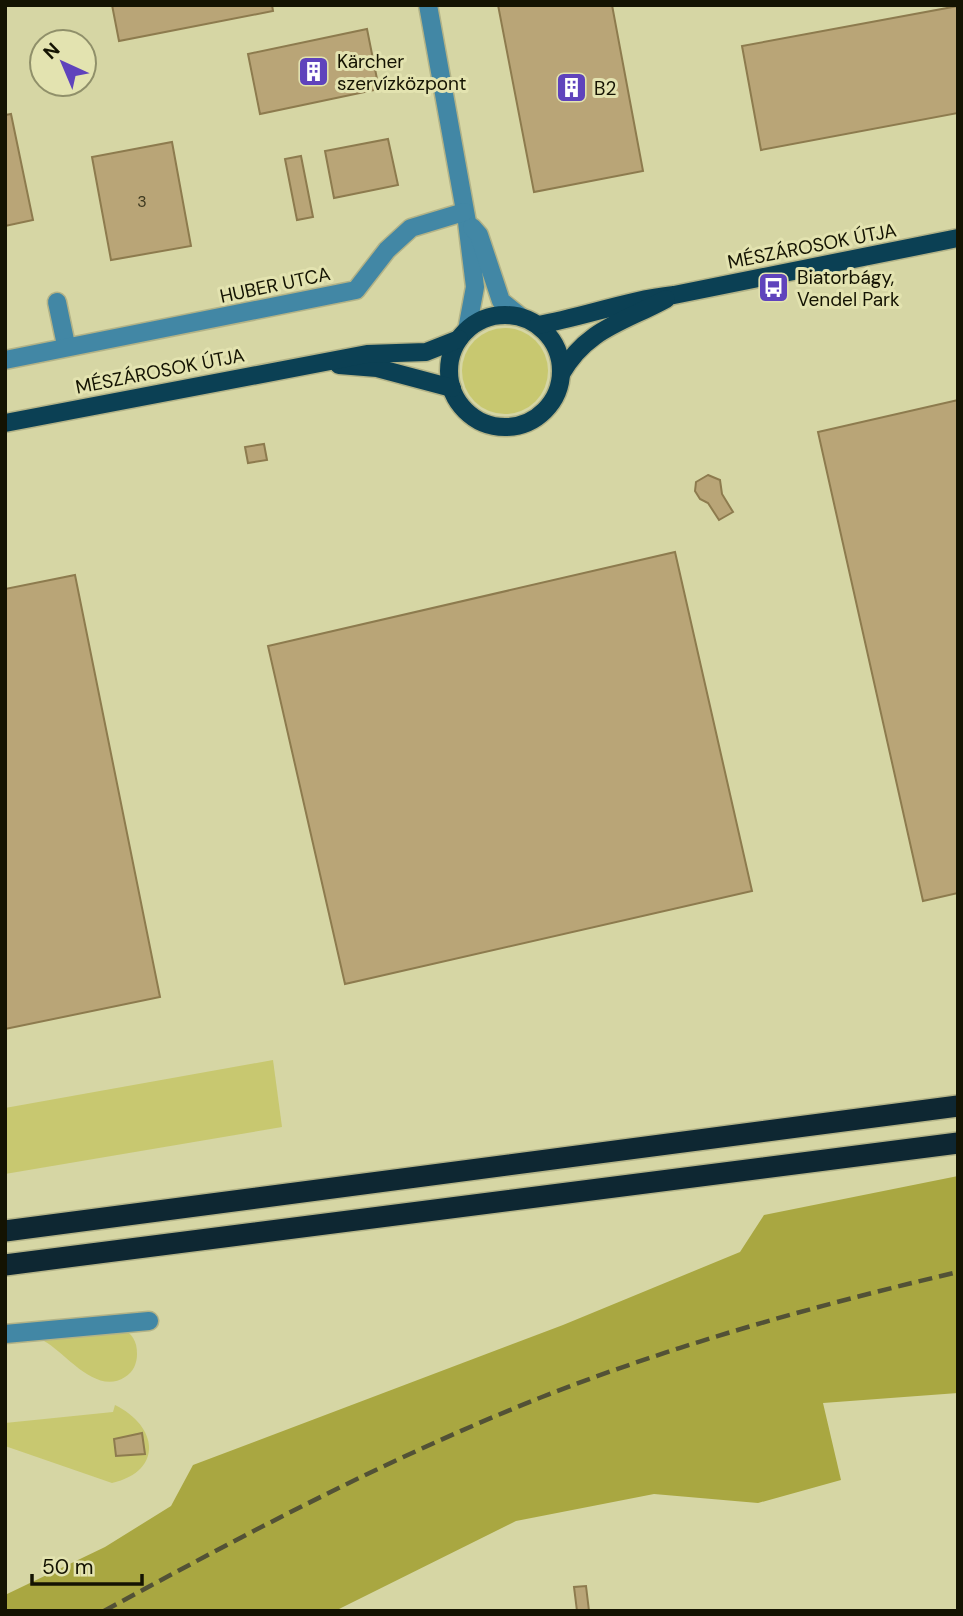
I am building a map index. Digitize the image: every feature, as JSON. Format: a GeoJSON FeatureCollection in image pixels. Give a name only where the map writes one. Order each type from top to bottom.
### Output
{"type":"FeatureCollection","features":[{"type":"Feature","properties":{"kind":"highway"},"geometry":{"type":"LineString","coordinates":[[5,1231],[958,1106]]}},
{"type":"Feature","properties":{"kind":"highway"},"geometry":{"type":"LineString","coordinates":[[5,1265],[958,1143]]}},
{"type":"Feature","properties":{"kind":"main road","name":"MÉSZÁROSOK ÚTJA"},"geometry":{"type":"LineString","coordinates":[[538,325],[570,320],[636,299],[674,295],[958,239]]}},
{"type":"Feature","properties":{"kind":"main road","name":"MÉSZÁROSOK ÚTJA"},"geometry":{"type":"LineString","coordinates":[[324,364],[377,368],[452,388],[461,405],[476,419],[508,427],[530,421],[540,414],[555,395],[561,374],[571,356],[597,332],[674,295]]}},
{"type":"Feature","properties":{"kind":"main road","name":"MÉSZÁROSOK ÚTJA"},"geometry":{"type":"LineString","coordinates":[[5,423],[367,354],[426,352],[498,315],[521,317]]}},
{"type":"Feature","properties":{"kind":"main road"},"geometry":{"type":"LineString","coordinates":[[521,317],[538,325],[556,347],[561,374]]}},
{"type":"Feature","properties":{"kind":"main road"},"geometry":{"type":"LineString","coordinates":[[452,388],[450,362],[463,334]]}},
{"type":"Feature","properties":{"kind":"street"},"geometry":{"type":"LineString","coordinates":[[428,5],[466,217],[475,287],[463,334]]}},
{"type":"Feature","properties":{"kind":"street"},"geometry":{"type":"LineString","coordinates":[[466,217],[479,235],[501,301],[521,317]]}},
{"type":"Feature","properties":{"kind":"street","name":"HUBER UTCA"},"geometry":{"type":"LineString","coordinates":[[5,360],[66,345],[356,290],[387,250],[411,228],[466,217]]}},
{"type":"Feature","properties":{"kind":"street"},"geometry":{"type":"LineString","coordinates":[[57,302],[66,345]]}},
{"type":"Feature","properties":{"kind":"street"},"geometry":{"type":"LineString","coordinates":[[5,1334],[149,1321]]}},
{"type":"Feature","properties":{"kind":"shaded area"},"geometry":{"type":"Polygon","coordinates":[[[497,328],[513,328],[536,340],[545,354],[548,371],[545,388],[536,402],[513,414],[497,414],[481,407],[469,395],[462,379],[462,363],[469,347],[481,335],[497,328]]]}},
{"type":"Feature","properties":{"kind":"shaded area"},"geometry":{"type":"Polygon","coordinates":[[[273,1060],[282,1127],[5,1174],[5,1108],[273,1060]]]}},
{"type":"Feature","properties":{"kind":"shaded area"},"geometry":{"type":"Polygon","coordinates":[[[958,1176],[958,1393],[823,1403],[841,1480],[758,1503],[654,1494],[516,1521],[335,1611],[5,1611],[5,1595],[105,1547],[171,1506],[193,1465],[563,1325],[740,1252],[764,1215],[958,1176]]]}},
{"type":"Feature","properties":{"kind":"shaded area"},"geometry":{"type":"Polygon","coordinates":[[[122,1327],[135,1341],[137,1358],[130,1373],[114,1381],[92,1377],[44,1341],[23,1336],[122,1327]]]}},
{"type":"Feature","properties":{"kind":"shaded area"},"geometry":{"type":"Polygon","coordinates":[[[115,1405],[140,1424],[147,1436],[147,1459],[140,1469],[129,1477],[112,1483],[5,1446],[5,1423],[113,1412],[115,1405]]]}},
{"type":"Feature","properties":{"kind":"building"},"geometry":{"type":"Polygon","coordinates":[[[112,5],[272,5],[273,11],[119,41],[112,5]]]}},
{"type":"Feature","properties":{"kind":"building","name":"B2"},"geometry":{"type":"Polygon","coordinates":[[[498,5],[612,5],[643,171],[534,192],[498,5]]]}},
{"type":"Feature","properties":{"kind":"building"},"geometry":{"type":"Polygon","coordinates":[[[958,6],[958,113],[761,150],[742,46],[958,6]]]}},
{"type":"Feature","properties":{"kind":"building","name":"Kärcher szervízközpont"},"geometry":{"type":"Polygon","coordinates":[[[367,29],[379,89],[260,114],[248,54],[367,29]]]}},
{"type":"Feature","properties":{"kind":"building"},"geometry":{"type":"Polygon","coordinates":[[[11,114],[33,220],[5,226],[5,115],[11,114]]]}},
{"type":"Feature","properties":{"kind":"building"},"geometry":{"type":"Polygon","coordinates":[[[388,139],[398,185],[334,198],[325,151],[388,139]]]}},
{"type":"Feature","properties":{"kind":"building"},"geometry":{"type":"Polygon","coordinates":[[[172,142],[191,246],[111,260],[92,157],[172,142]]]}},
{"type":"Feature","properties":{"kind":"building"},"geometry":{"type":"Polygon","coordinates":[[[301,156],[313,217],[297,220],[285,159],[301,156]]]}},
{"type":"Feature","properties":{"kind":"building"},"geometry":{"type":"Polygon","coordinates":[[[958,400],[958,893],[923,901],[818,432],[958,400]]]}},
{"type":"Feature","properties":{"kind":"building"},"geometry":{"type":"Polygon","coordinates":[[[264,444],[267,460],[248,463],[245,447],[264,444]]]}},
{"type":"Feature","properties":{"kind":"building"},"geometry":{"type":"Polygon","coordinates":[[[708,475],[720,480],[722,494],[733,512],[719,520],[708,503],[700,499],[695,491],[696,482],[708,475]]]}},
{"type":"Feature","properties":{"kind":"building"},"geometry":{"type":"Polygon","coordinates":[[[675,552],[752,891],[345,984],[268,646],[675,552]]]}},
{"type":"Feature","properties":{"kind":"building"},"geometry":{"type":"Polygon","coordinates":[[[75,575],[160,997],[5,1029],[5,589],[75,575]]]}},
{"type":"Feature","properties":{"kind":"building"},"geometry":{"type":"Polygon","coordinates":[[[142,1433],[145,1454],[116,1456],[114,1439],[142,1433]]]}},
{"type":"Feature","properties":{"kind":"building"},"geometry":{"type":"Polygon","coordinates":[[[586,1586],[589,1611],[577,1611],[574,1587],[586,1586]]]}},
{"type":"Feature","properties":{"kind":"railway"},"geometry":{"type":"LineString","coordinates":[[104,1611],[320,1497],[430,1445],[542,1397],[644,1360],[748,1327],[958,1272]]}},
{"type":"Feature","properties":{"kind":"place","name":"Kärcher szervízközpont"},"geometry":{"type":"Point","coordinates":[314,72]}},
{"type":"Feature","properties":{"kind":"place","name":"B2"},"geometry":{"type":"Point","coordinates":[571,88]}},
{"type":"Feature","properties":{"kind":"place","name":"Biatorbágy, Vendel Park"},"geometry":{"type":"Point","coordinates":[774,288]}}]}
